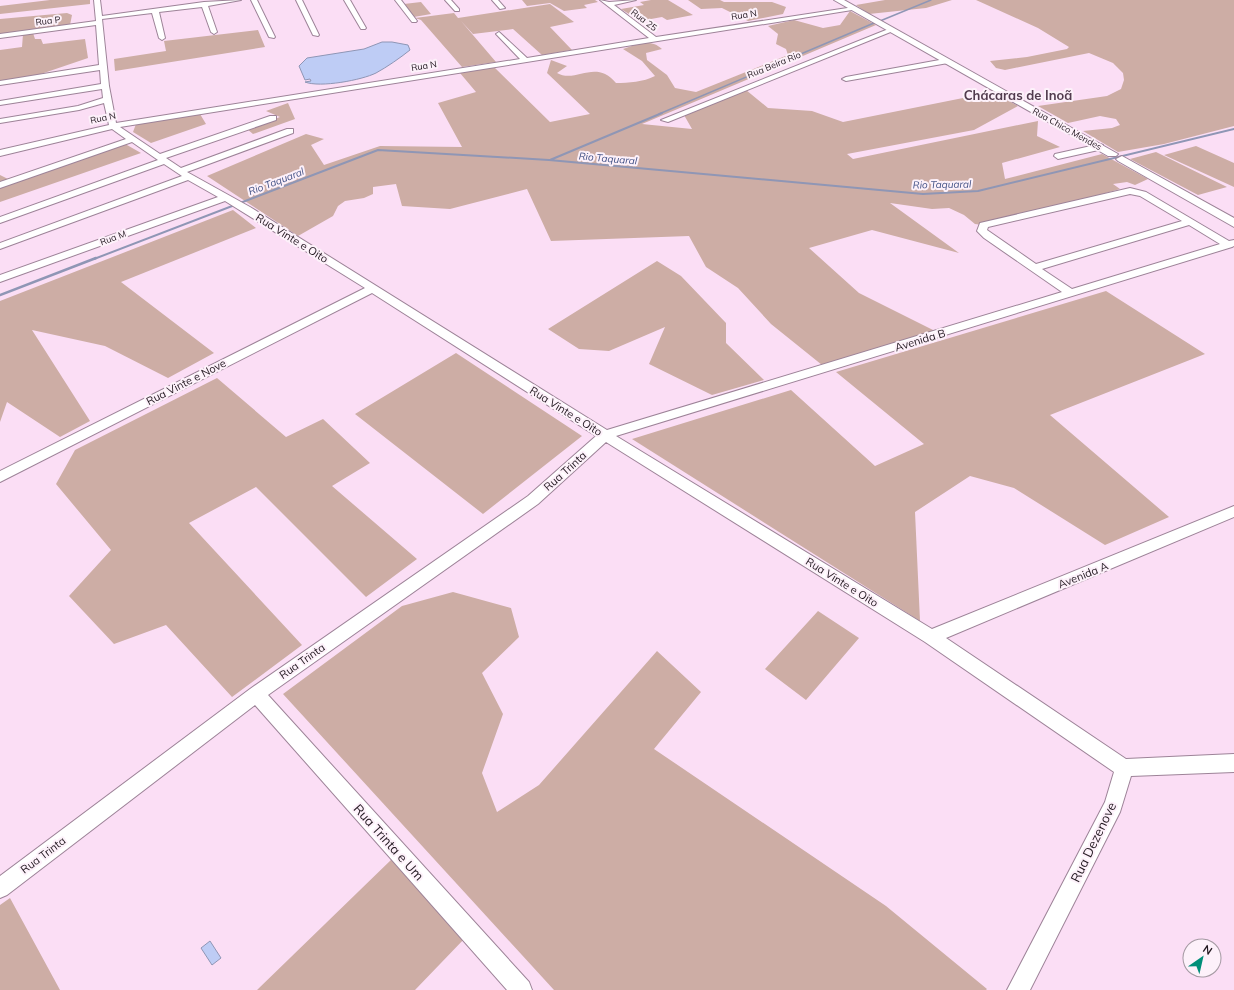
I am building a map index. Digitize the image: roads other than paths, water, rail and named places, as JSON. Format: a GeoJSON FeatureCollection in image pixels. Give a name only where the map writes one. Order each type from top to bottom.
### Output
{"type":"FeatureCollection","features":[{"type":"Feature","properties":{"kind":"main road","name":"Rua Chico Mendes"},"geometry":{"type":"LineString","coordinates":[[838,0],[1234,223]]}},
{"type":"Feature","properties":{"kind":"street"},"geometry":{"type":"LineString","coordinates":[[97,0],[105,86],[113,126]]}},
{"type":"Feature","properties":{"kind":"street"},"geometry":{"type":"LineString","coordinates":[[163,0],[165,9]]}},
{"type":"Feature","properties":{"kind":"street","name":"Rua P"},"geometry":{"type":"LineString","coordinates":[[0,36],[165,9],[218,1],[238,0]]}},
{"type":"Feature","properties":{"kind":"street"},"geometry":{"type":"LineString","coordinates":[[254,0],[272,37]]}},
{"type":"Feature","properties":{"kind":"street"},"geometry":{"type":"LineString","coordinates":[[299,0],[316,35]]}},
{"type":"Feature","properties":{"kind":"street"},"geometry":{"type":"LineString","coordinates":[[347,0],[363,28]]}},
{"type":"Feature","properties":{"kind":"street"},"geometry":{"type":"LineString","coordinates":[[398,0],[414,21]]}},
{"type":"Feature","properties":{"kind":"street"},"geometry":{"type":"LineString","coordinates":[[448,0],[457,10]]}},
{"type":"Feature","properties":{"kind":"street"},"geometry":{"type":"LineString","coordinates":[[495,0],[502,8]]}},
{"type":"Feature","properties":{"kind":"street"},"geometry":{"type":"LineString","coordinates":[[606,2],[633,0]]}},
{"type":"Feature","properties":{"kind":"street","name":"Rua 25"},"geometry":{"type":"LineString","coordinates":[[606,2],[654,39]]}},
{"type":"Feature","properties":{"kind":"street"},"geometry":{"type":"LineString","coordinates":[[204,4],[214,32]]}},
{"type":"Feature","properties":{"kind":"street","name":"Rua N"},"geometry":{"type":"LineString","coordinates":[[0,153],[113,126],[852,8]]}},
{"type":"Feature","properties":{"kind":"street"},"geometry":{"type":"LineString","coordinates":[[155,11],[162,38]]}},
{"type":"Feature","properties":{"kind":"street","name":"Rua Beira Rio"},"geometry":{"type":"LineString","coordinates":[[665,120],[891,30]]}},
{"type":"Feature","properties":{"kind":"street"},"geometry":{"type":"LineString","coordinates":[[499,34],[525,60]]}},
{"type":"Feature","properties":{"kind":"street"},"geometry":{"type":"LineString","coordinates":[[846,79],[945,61]]}},
{"type":"Feature","properties":{"kind":"street"},"geometry":{"type":"LineString","coordinates":[[0,83],[103,67]]}},
{"type":"Feature","properties":{"kind":"street"},"geometry":{"type":"LineString","coordinates":[[0,103],[105,86]]}},
{"type":"Feature","properties":{"kind":"street"},"geometry":{"type":"LineString","coordinates":[[0,121],[109,102]]}},
{"type":"Feature","properties":{"kind":"street"},"geometry":{"type":"LineString","coordinates":[[0,220],[274,118]]}},
{"type":"Feature","properties":{"kind":"street","name":"Rua Vinte e Oito"},"geometry":{"type":"LineString","coordinates":[[113,126],[185,174],[242,206],[605,435],[931,637],[1124,768]]}},
{"type":"Feature","properties":{"kind":"street"},"geometry":{"type":"LineString","coordinates":[[0,246],[185,174],[290,131]]}},
{"type":"Feature","properties":{"kind":"street"},"geometry":{"type":"LineString","coordinates":[[0,185],[133,139]]}},
{"type":"Feature","properties":{"kind":"street"},"geometry":{"type":"LineString","coordinates":[[1058,156],[1100,147]]}},
{"type":"Feature","properties":{"kind":"street"},"geometry":{"type":"LineString","coordinates":[[1071,293],[996,242],[982,231],[983,225],[1130,191],[1143,194],[1231,244]]}},
{"type":"Feature","properties":{"kind":"street","name":"Rua M"},"geometry":{"type":"LineString","coordinates":[[0,279],[226,197]]}},
{"type":"Feature","properties":{"kind":"street"},"geometry":{"type":"LineString","coordinates":[[1033,268],[1190,222]]}},
{"type":"Feature","properties":{"kind":"street"},"geometry":{"type":"LineString","coordinates":[[996,242],[1008,238]]}},
{"type":"Feature","properties":{"kind":"street","name":"Avenida B"},"geometry":{"type":"LineString","coordinates":[[605,435],[1231,244]]}},
{"type":"Feature","properties":{"kind":"street","name":"Rua Vinte e Nove"},"geometry":{"type":"LineString","coordinates":[[0,477],[372,288]]}},
{"type":"Feature","properties":{"kind":"street","name":"Rua Trinta"},"geometry":{"type":"LineString","coordinates":[[0,888],[256,694],[533,500],[605,435]]}},
{"type":"Feature","properties":{"kind":"street","name":"Avenida A"},"geometry":{"type":"LineString","coordinates":[[931,637],[1168,540],[1234,510]]}},
{"type":"Feature","properties":{"kind":"street","name":"Rua Trinta e Um"},"geometry":{"type":"LineString","coordinates":[[256,694],[521,990]]}},
{"type":"Feature","properties":{"kind":"street"},"geometry":{"type":"LineString","coordinates":[[1124,768],[1234,763]]}},
{"type":"Feature","properties":{"kind":"street","name":"Rua Dezenove"},"geometry":{"type":"LineString","coordinates":[[1018,990],[1113,805],[1124,768]]}},
{"type":"Feature","properties":{"kind":"water"},"geometry":{"type":"Polygon","coordinates":[[[382,42],[408,45],[410,50],[385,68],[370,76],[330,84],[312,84],[305,82],[311,81],[310,79],[305,80],[299,66],[307,58],[364,49],[382,42]]]}},
{"type":"Feature","properties":{"kind":"water"},"geometry":{"type":"Polygon","coordinates":[[[210,941],[221,958],[212,965],[201,948],[210,941]]]}},
{"type":"Feature","properties":{"kind":"waterway"},"geometry":{"type":"LineString","coordinates":[[880,21],[931,0]]}},
{"type":"Feature","properties":{"kind":"waterway"},"geometry":{"type":"LineString","coordinates":[[659,114],[874,23]]}},
{"type":"Feature","properties":{"kind":"waterway"},"geometry":{"type":"LineString","coordinates":[[550,160],[662,113]]}},
{"type":"Feature","properties":{"kind":"waterway","name":"Rio Taquaral"},"geometry":{"type":"LineString","coordinates":[[94,259],[378,150],[549,160],[923,194],[978,191],[1234,129]]}},
{"type":"Feature","properties":{"kind":"waterway","name":"Rio Taquaral"},"geometry":{"type":"LineString","coordinates":[[0,295],[96,258]]}},
{"type":"Feature","properties":{"kind":"district","name":"Chácaras de Inoã"},"geometry":{"type":"Point","coordinates":[1018,95]}}]}
